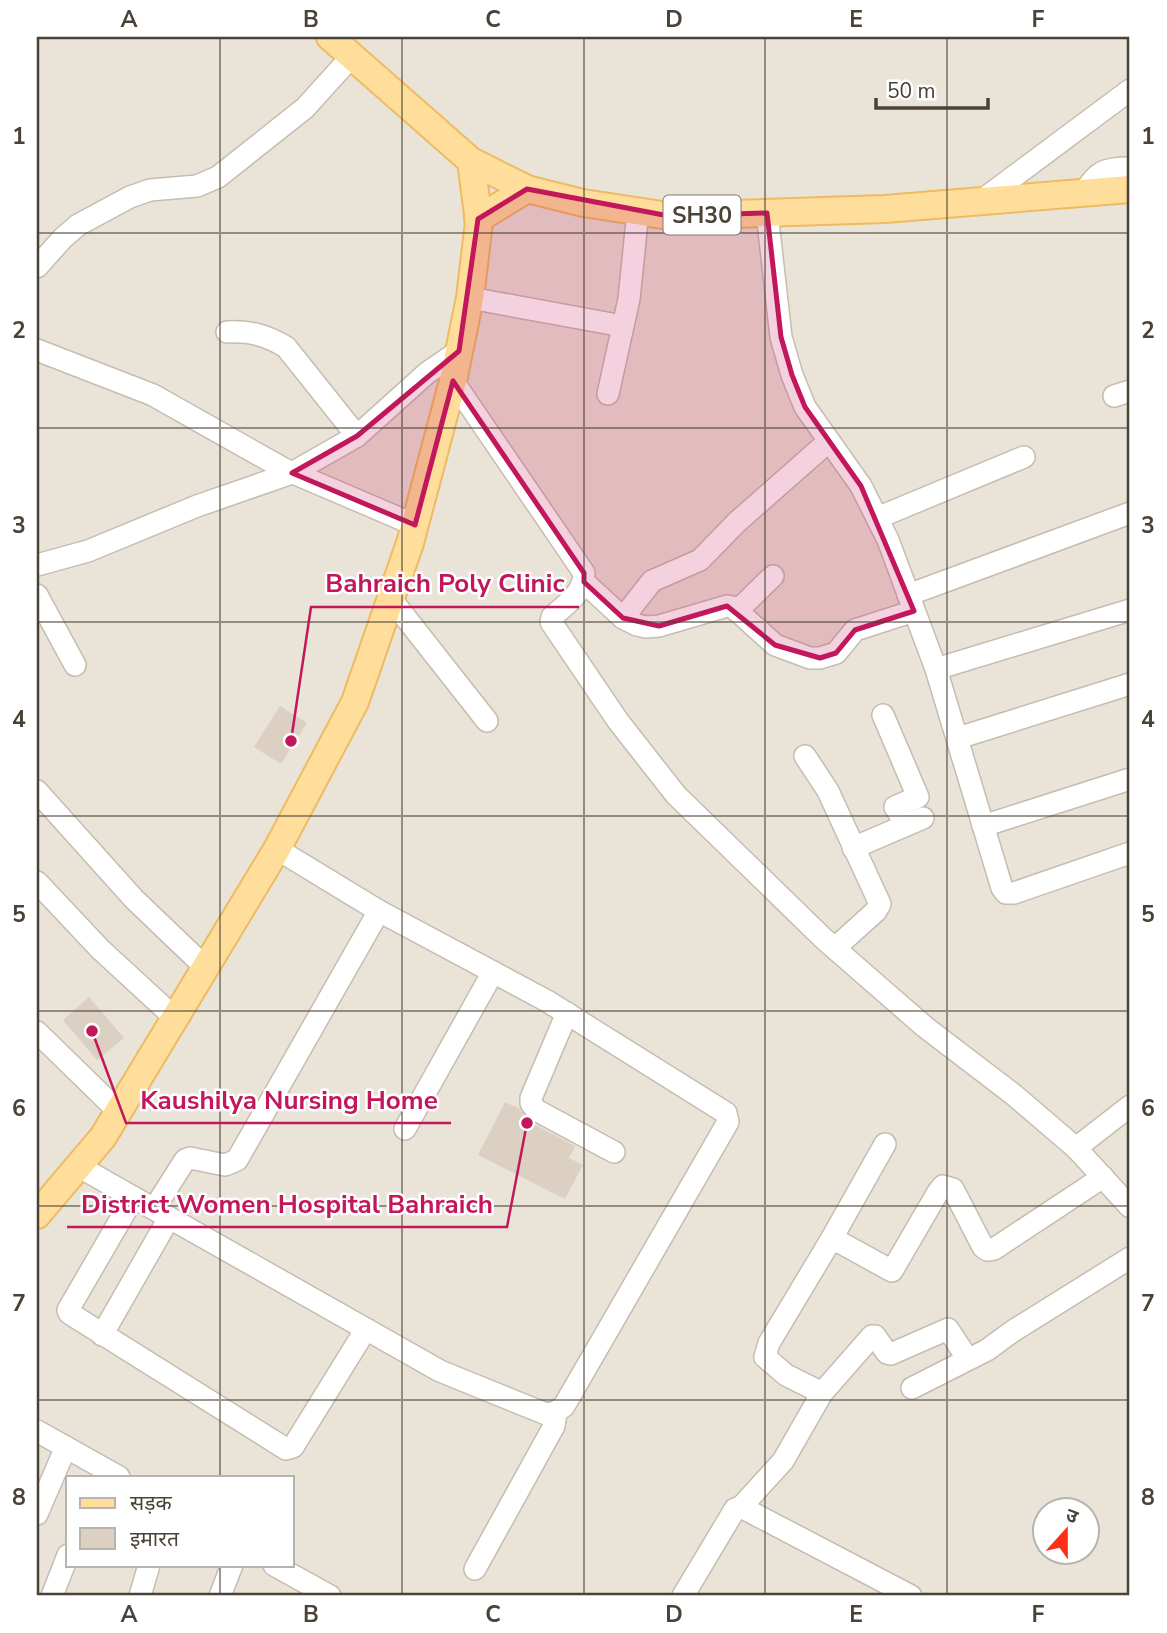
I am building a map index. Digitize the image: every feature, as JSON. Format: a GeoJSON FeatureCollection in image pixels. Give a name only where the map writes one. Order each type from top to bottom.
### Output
{"type":"FeatureCollection","features":[{"type":"Feature","properties":{"kind":"main road","name":"SH30"},"geometry":{"type":"LineString","coordinates":[[330,37],[471,162],[527,189],[583,202],[670,216],[885,209],[1130,189]]}},
{"type":"Feature","properties":{"kind":"main road"},"geometry":{"type":"LineString","coordinates":[[37,1215],[103,1137],[277,849],[355,702],[415,525],[453,381],[470,298],[478,219],[471,162]]}},
{"type":"Feature","properties":{"kind":"main road"},"geometry":{"type":"LineString","coordinates":[[478,219],[527,189]]}},
{"type":"Feature","properties":{"kind":"street"},"geometry":{"type":"LineString","coordinates":[[37,267],[78,225],[130,197],[150,190],[197,186],[218,177],[305,108],[352,56]]}},
{"type":"Feature","properties":{"kind":"street"},"geometry":{"type":"LineString","coordinates":[[981,201],[1130,90]]}},
{"type":"Feature","properties":{"kind":"street"},"geometry":{"type":"LineString","coordinates":[[1084,193],[1101,171],[1130,168]]}},
{"type":"Feature","properties":{"kind":"street"},"geometry":{"type":"LineString","coordinates":[[608,394],[634,262],[638,211]]}},
{"type":"Feature","properties":{"kind":"street"},"geometry":{"type":"LineString","coordinates":[[767,213],[781,337],[792,376],[805,407],[861,486],[877,518],[936,669],[1002,888],[1006,893],[1014,893],[1130,853]]}},
{"type":"Feature","properties":{"kind":"street"},"geometry":{"type":"LineString","coordinates":[[470,298],[622,326]]}},
{"type":"Feature","properties":{"kind":"street"},"geometry":{"type":"LineString","coordinates":[[227,332],[255,332],[286,347],[357,436]]}},
{"type":"Feature","properties":{"kind":"street"},"geometry":{"type":"LineString","coordinates":[[37,350],[153,395],[292,473],[415,525]]}},
{"type":"Feature","properties":{"kind":"street"},"geometry":{"type":"LineString","coordinates":[[37,565],[88,551],[197,506],[292,473],[357,436],[427,373],[459,351]]}},
{"type":"Feature","properties":{"kind":"street"},"geometry":{"type":"LineString","coordinates":[[453,381],[584,573],[581,590],[552,617],[551,622],[618,721],[676,795],[835,948],[925,1027],[1014,1095],[1076,1148],[1130,1207]]}},
{"type":"Feature","properties":{"kind":"street"},"geometry":{"type":"LineString","coordinates":[[623,618],[652,581],[700,559],[737,522],[828,441]]}},
{"type":"Feature","properties":{"kind":"street"},"geometry":{"type":"LineString","coordinates":[[877,518],[1024,457]]}},
{"type":"Feature","properties":{"kind":"street"},"geometry":{"type":"LineString","coordinates":[[584,582],[623,618],[637,625],[659,626],[722,605],[733,607],[775,645],[810,658],[820,658],[836,653],[855,629],[911,603],[1130,513]]}},
{"type":"Feature","properties":{"kind":"street"},"geometry":{"type":"LineString","coordinates":[[737,611],[773,576]]}},
{"type":"Feature","properties":{"kind":"street"},"geometry":{"type":"LineString","coordinates":[[37,595],[75,665]]}},
{"type":"Feature","properties":{"kind":"street"},"geometry":{"type":"LineString","coordinates":[[391,599],[487,721]]}},
{"type":"Feature","properties":{"kind":"street"},"geometry":{"type":"LineString","coordinates":[[936,669],[1130,610]]}},
{"type":"Feature","properties":{"kind":"street"},"geometry":{"type":"LineString","coordinates":[[958,738],[1130,684]]}},
{"type":"Feature","properties":{"kind":"street"},"geometry":{"type":"LineString","coordinates":[[853,848],[914,822],[895,807],[918,797],[883,715]]}},
{"type":"Feature","properties":{"kind":"street"},"geometry":{"type":"LineString","coordinates":[[805,756],[828,792],[880,904],[876,911],[835,948]]}},
{"type":"Feature","properties":{"kind":"street"},"geometry":{"type":"LineString","coordinates":[[983,825],[1130,779]]}},
{"type":"Feature","properties":{"kind":"street"},"geometry":{"type":"LineString","coordinates":[[37,791],[134,899],[205,967]]}},
{"type":"Feature","properties":{"kind":"street"},"geometry":{"type":"LineString","coordinates":[[78,1166],[440,1371],[546,1414],[556,1412],[564,1406],[728,1122],[726,1113],[566,1013],[379,911],[277,849]]}},
{"type":"Feature","properties":{"kind":"street"},"geometry":{"type":"LineString","coordinates":[[37,882],[100,949],[174,1018]]}},
{"type":"Feature","properties":{"kind":"street"},"geometry":{"type":"LineString","coordinates":[[102,1335],[185,1160],[190,1158],[225,1165],[237,1160],[379,911]]}},
{"type":"Feature","properties":{"kind":"street"},"geometry":{"type":"LineString","coordinates":[[405,1129],[493,972]]}},
{"type":"Feature","properties":{"kind":"street"},"geometry":{"type":"LineString","coordinates":[[566,1013],[531,1103],[536,1110],[614,1152]]}},
{"type":"Feature","properties":{"kind":"street"},"geometry":{"type":"LineString","coordinates":[[37,1032],[118,1111]]}},
{"type":"Feature","properties":{"kind":"street"},"geometry":{"type":"LineString","coordinates":[[1076,1148],[1130,1106]]}},
{"type":"Feature","properties":{"kind":"street"},"geometry":{"type":"LineString","coordinates":[[822,1393],[786,1375],[765,1357],[769,1343],[885,1144]]}},
{"type":"Feature","properties":{"kind":"street"},"geometry":{"type":"LineString","coordinates":[[832,1238],[892,1271],[938,1192],[943,1186],[947,1186],[953,1189],[983,1247],[987,1250],[994,1249],[1103,1177]]}},
{"type":"Feature","properties":{"kind":"street"},"geometry":{"type":"LineString","coordinates":[[134,1198],[68,1310],[71,1315],[286,1449],[290,1449],[366,1329]]}},
{"type":"Feature","properties":{"kind":"street"},"geometry":{"type":"LineString","coordinates":[[912,1388],[999,1342],[1130,1258]]}},
{"type":"Feature","properties":{"kind":"street"},"geometry":{"type":"LineString","coordinates":[[683,1596],[735,1509],[741,1507],[783,1461],[822,1393],[872,1335],[876,1336],[887,1353],[891,1354],[948,1329],[967,1358]]}},
{"type":"Feature","properties":{"kind":"street"},"geometry":{"type":"LineString","coordinates":[[475,1569],[554,1426],[556,1412]]}},
{"type":"Feature","properties":{"kind":"street"},"geometry":{"type":"LineString","coordinates":[[37,1430],[107,1474]]}},
{"type":"Feature","properties":{"kind":"street"},"geometry":{"type":"LineString","coordinates":[[37,1514],[66,1447]]}},
{"type":"Feature","properties":{"kind":"street"},"geometry":{"type":"LineString","coordinates":[[741,1507],[911,1596]]}},
{"type":"Feature","properties":{"kind":"street"},"geometry":{"type":"LineString","coordinates":[[52,1596],[66,1560]]}},
{"type":"Feature","properties":{"kind":"street"},"geometry":{"type":"LineString","coordinates":[[140,1596],[149,1566]]}},
{"type":"Feature","properties":{"kind":"street"},"geometry":{"type":"LineString","coordinates":[[220,1596],[232,1566]]}},
{"type":"Feature","properties":{"kind":"street"},"geometry":{"type":"LineString","coordinates":[[276,1566],[326,1595]]}},
{"type":"Feature","properties":{"kind":"highlighted area"},"geometry":{"type":"Polygon","coordinates":[[[527,189],[669,216],[767,213],[781,337],[792,375],[805,407],[861,486],[914,611],[855,630],[836,653],[820,658],[775,645],[727,606],[659,626],[623,618],[584,582],[584,573],[453,381],[415,525],[292,473],[357,436],[459,351],[478,219],[527,189]]]}},
{"type":"Feature","properties":{"kind":"shaded area"},"geometry":{"type":"Polygon","coordinates":[[[37,37],[1130,37],[1130,1596],[37,1596],[37,37]]]}},
{"type":"Feature","properties":{"kind":"building"},"geometry":{"type":"Polygon","coordinates":[[[280,706],[307,723],[281,764],[254,747],[280,706]]]}},
{"type":"Feature","properties":{"kind":"building"},"geometry":{"type":"Polygon","coordinates":[[[89,997],[124,1038],[97,1060],[63,1020],[89,997]]]}},
{"type":"Feature","properties":{"kind":"building"},"geometry":{"type":"Polygon","coordinates":[[[505,1102],[520,1109],[530,1122],[575,1146],[569,1158],[583,1165],[565,1199],[478,1155],[505,1102]]]}},
{"type":"Feature","properties":{"kind":"place","name":"Bahraich Poly Clinic"},"geometry":{"type":"Point","coordinates":[291,741]}},
{"type":"Feature","properties":{"kind":"place","name":"Kaushilya Nursing Home"},"geometry":{"type":"Point","coordinates":[92,1031]}},
{"type":"Feature","properties":{"kind":"place","name":"District Women Hospital Bahraich"},"geometry":{"type":"Point","coordinates":[527,1123]}}]}
